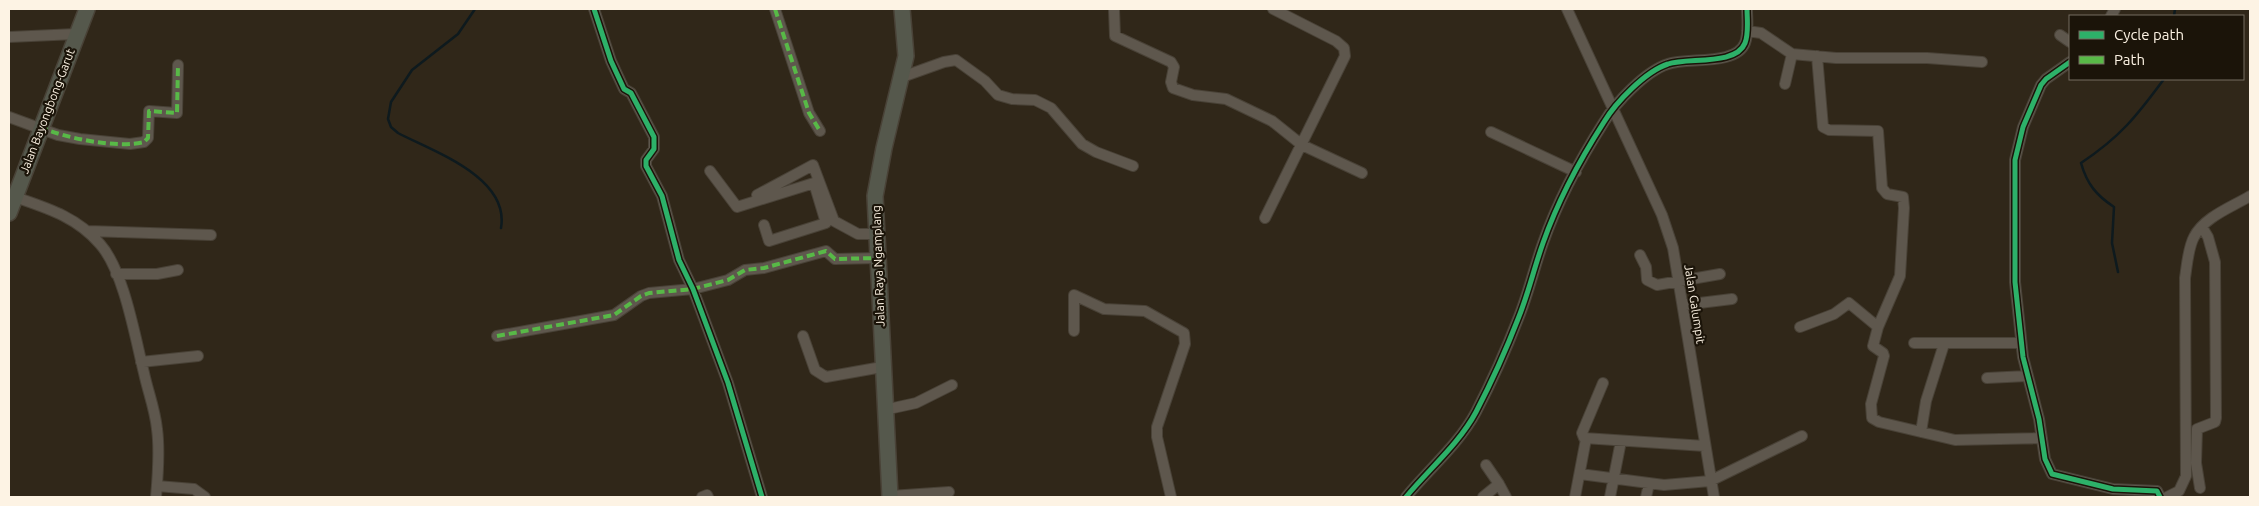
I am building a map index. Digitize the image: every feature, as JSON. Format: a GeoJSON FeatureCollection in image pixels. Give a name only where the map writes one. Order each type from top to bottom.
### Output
{"type":"FeatureCollection","features":[{"type":"Feature","properties":{"kind":"main road","name":"Jalan Bayongbong-Garut"},"geometry":{"type":"LineString","coordinates":[[9,213],[86,9]]}},
{"type":"Feature","properties":{"kind":"main road","name":"Jalan Raya Ngamplang"},"geometry":{"type":"LineString","coordinates":[[890,497],[884,410],[875,202],[884,148],[902,77],[906,45],[902,9]]}},
{"type":"Feature","properties":{"kind":"street"},"geometry":{"type":"LineString","coordinates":[[594,9],[611,61],[624,89],[632,95],[654,137],[654,149],[646,160],[646,166],[662,196],[679,260],[693,289],[728,384],[762,497]]}},
{"type":"Feature","properties":{"kind":"street"},"geometry":{"type":"LineString","coordinates":[[775,9],[809,113],[820,131]]}},
{"type":"Feature","properties":{"kind":"street"},"geometry":{"type":"LineString","coordinates":[[1114,9],[1115,36],[1171,62],[1174,67],[1171,82],[1173,88],[1193,95],[1226,99],[1272,121],[1302,145],[1362,173]]}},
{"type":"Feature","properties":{"kind":"street"},"geometry":{"type":"LineString","coordinates":[[1265,218],[1344,61],[1345,50],[1343,46],[1327,36],[1273,9]]}},
{"type":"Feature","properties":{"kind":"street","name":"Jalan Galumpit"},"geometry":{"type":"LineString","coordinates":[[1567,9],[1662,215],[1673,248],[1680,281],[1714,497]]}},
{"type":"Feature","properties":{"kind":"street"},"geometry":{"type":"LineString","coordinates":[[1748,9],[1754,32],[1792,54],[1886,60],[1927,58],[1982,62]]}},
{"type":"Feature","properties":{"kind":"street"},"geometry":{"type":"LineString","coordinates":[[1406,497],[1465,429],[1475,414],[1518,320],[1543,242],[1576,172],[1613,112],[1657,69],[1680,62],[1728,57],[1742,48],[1754,32]]}},
{"type":"Feature","properties":{"kind":"street"},"geometry":{"type":"LineString","coordinates":[[9,37],[76,34]]}},
{"type":"Feature","properties":{"kind":"street"},"geometry":{"type":"LineString","coordinates":[[2060,35],[2069,41]]}},
{"type":"Feature","properties":{"kind":"street"},"geometry":{"type":"LineString","coordinates":[[1785,84],[1792,54]]}},
{"type":"Feature","properties":{"kind":"street"},"geometry":{"type":"LineString","coordinates":[[1817,56],[1824,127],[1829,130],[1878,131],[1882,188],[1887,194],[1902,196],[1903,198],[1901,271],[1878,327],[1873,346],[1883,352],[1884,356],[1871,404],[1872,418],[1893,427],[1965,441],[2038,437]]}},
{"type":"Feature","properties":{"kind":"street"},"geometry":{"type":"LineString","coordinates":[[902,77],[944,62],[956,60],[985,81],[998,95],[1012,99],[1035,100],[1051,108],[1082,144],[1096,152],[1133,166]]}},
{"type":"Feature","properties":{"kind":"street"},"geometry":{"type":"LineString","coordinates":[[2069,63],[2041,85],[2023,127],[2015,160],[2015,282],[2017,343],[2022,376],[2045,460],[2052,474],[2113,489],[2159,494]]}},
{"type":"Feature","properties":{"kind":"street"},"geometry":{"type":"LineString","coordinates":[[9,117],[58,135],[130,144],[144,142],[148,138],[149,112],[177,113],[178,65]]}},
{"type":"Feature","properties":{"kind":"street"},"geometry":{"type":"LineString","coordinates":[[1491,132],[1576,172]]}},
{"type":"Feature","properties":{"kind":"street"},"geometry":{"type":"LineString","coordinates":[[737,207],[813,165],[830,222]]}},
{"type":"Feature","properties":{"kind":"street"},"geometry":{"type":"LineString","coordinates":[[710,171],[737,207]]}},
{"type":"Feature","properties":{"kind":"street"},"geometry":{"type":"LineString","coordinates":[[737,207],[817,182]]}},
{"type":"Feature","properties":{"kind":"street"},"geometry":{"type":"LineString","coordinates":[[2169,497],[2180,491],[2186,480],[2184,278],[2194,237],[2205,232],[2250,196]]}},
{"type":"Feature","properties":{"kind":"street"},"geometry":{"type":"LineString","coordinates":[[15,197],[56,211],[79,224],[102,245],[116,274],[153,402],[157,429],[156,497]]}},
{"type":"Feature","properties":{"kind":"street"},"geometry":{"type":"LineString","coordinates":[[764,224],[769,241],[830,222],[858,234],[875,226]]}},
{"type":"Feature","properties":{"kind":"street"},"geometry":{"type":"LineString","coordinates":[[88,231],[211,234]]}},
{"type":"Feature","properties":{"kind":"street"},"geometry":{"type":"LineString","coordinates":[[2200,488],[2196,466],[2197,429],[2215,422],[2216,418],[2214,262],[2205,232]]}},
{"type":"Feature","properties":{"kind":"street"},"geometry":{"type":"LineString","coordinates":[[496,336],[614,315],[641,296],[649,293],[693,289],[728,280],[745,270],[764,268],[826,252],[835,259],[877,258]]}},
{"type":"Feature","properties":{"kind":"street"},"geometry":{"type":"LineString","coordinates":[[1640,255],[1646,267],[1647,280],[1657,285],[1720,274]]}},
{"type":"Feature","properties":{"kind":"street"},"geometry":{"type":"LineString","coordinates":[[116,274],[157,274],[178,270]]}},
{"type":"Feature","properties":{"kind":"street"},"geometry":{"type":"LineString","coordinates":[[1074,331],[1074,294],[1108,310],[1145,310],[1184,333],[1185,344],[1157,427],[1157,437],[1171,497]]}},
{"type":"Feature","properties":{"kind":"street"},"geometry":{"type":"LineString","coordinates":[[1683,305],[1732,298]]}},
{"type":"Feature","properties":{"kind":"street"},"geometry":{"type":"LineString","coordinates":[[1800,327],[1834,314],[1849,303],[1878,327]]}},
{"type":"Feature","properties":{"kind":"street"},"geometry":{"type":"LineString","coordinates":[[803,336],[815,370],[826,377],[882,367]]}},
{"type":"Feature","properties":{"kind":"street"},"geometry":{"type":"LineString","coordinates":[[1914,343],[2017,343]]}},
{"type":"Feature","properties":{"kind":"street"},"geometry":{"type":"LineString","coordinates":[[1921,432],[1926,401],[1944,344]]}},
{"type":"Feature","properties":{"kind":"street"},"geometry":{"type":"LineString","coordinates":[[141,362],[198,356]]}},
{"type":"Feature","properties":{"kind":"street"},"geometry":{"type":"LineString","coordinates":[[1987,378],[2022,376]]}},
{"type":"Feature","properties":{"kind":"street"},"geometry":{"type":"LineString","coordinates":[[1603,383],[1582,432],[1583,437],[1586,439],[1705,446]]}},
{"type":"Feature","properties":{"kind":"street"},"geometry":{"type":"LineString","coordinates":[[884,410],[916,403],[952,385]]}},
{"type":"Feature","properties":{"kind":"street"},"geometry":{"type":"LineString","coordinates":[[1580,474],[1664,485],[1710,480],[1802,436]]}},
{"type":"Feature","properties":{"kind":"street"},"geometry":{"type":"LineString","coordinates":[[1575,497],[1586,439]]}},
{"type":"Feature","properties":{"kind":"street"},"geometry":{"type":"LineString","coordinates":[[1610,497],[1621,441]]}},
{"type":"Feature","properties":{"kind":"street"},"geometry":{"type":"LineString","coordinates":[[1486,465],[1506,497]]}},
{"type":"Feature","properties":{"kind":"street"},"geometry":{"type":"LineString","coordinates":[[1483,497],[1499,484]]}},
{"type":"Feature","properties":{"kind":"street"},"geometry":{"type":"LineString","coordinates":[[1646,497],[1649,484]]}},
{"type":"Feature","properties":{"kind":"street"},"geometry":{"type":"LineString","coordinates":[[157,486],[194,489],[205,497]]}},
{"type":"Feature","properties":{"kind":"street"},"geometry":{"type":"LineString","coordinates":[[890,497],[949,492]]}},
{"type":"Feature","properties":{"kind":"street"},"geometry":{"type":"LineString","coordinates":[[702,497],[707,495],[708,497]]}},
{"type":"Feature","properties":{"kind":"waterway"},"geometry":{"type":"LineString","coordinates":[[475,9],[458,34],[412,70],[391,102],[388,119],[391,127],[398,133],[466,168],[481,180],[493,194],[501,210],[501,228]]}},
{"type":"Feature","properties":{"kind":"waterway"},"geometry":{"type":"LineString","coordinates":[[2174,15],[2175,9]]}},
{"type":"Feature","properties":{"kind":"waterway"},"geometry":{"type":"LineString","coordinates":[[2118,272],[2112,243],[2114,207],[2093,188],[2086,177],[2081,163],[2127,125],[2163,80]]}},
{"type":"Feature","properties":{"kind":"marked path"},"geometry":{"type":"LineString","coordinates":[[775,9],[809,113],[820,131]]}},
{"type":"Feature","properties":{"kind":"marked path"},"geometry":{"type":"LineString","coordinates":[[40,127],[63,135],[91,141],[120,144],[144,142],[148,138],[149,111],[177,113],[178,65]]}},
{"type":"Feature","properties":{"kind":"marked path"},"geometry":{"type":"LineString","coordinates":[[497,336],[614,315],[641,296],[649,293],[693,289],[728,280],[745,270],[764,268],[826,251],[835,259],[877,258]]}},
{"type":"Feature","properties":{"kind":"cycle path"},"geometry":{"type":"LineString","coordinates":[[594,9],[611,61],[624,89],[631,93],[654,137],[654,149],[646,160],[646,166],[662,196],[679,260],[693,289],[728,383],[762,497]]}},
{"type":"Feature","properties":{"kind":"cycle path"},"geometry":{"type":"LineString","coordinates":[[1406,497],[1452,446],[1476,412],[1498,366],[1525,301],[1555,212],[1578,166],[1609,114],[1632,88],[1659,68],[1677,62],[1722,58],[1740,50],[1745,43],[1747,35],[1747,9]]}},
{"type":"Feature","properties":{"kind":"cycle path"},"geometry":{"type":"LineString","coordinates":[[2069,63],[2046,79],[2041,85],[2023,127],[2015,160],[2015,282],[2023,357],[2039,419],[2045,459],[2052,474],[2113,489],[2157,491],[2160,497]]}}]}
